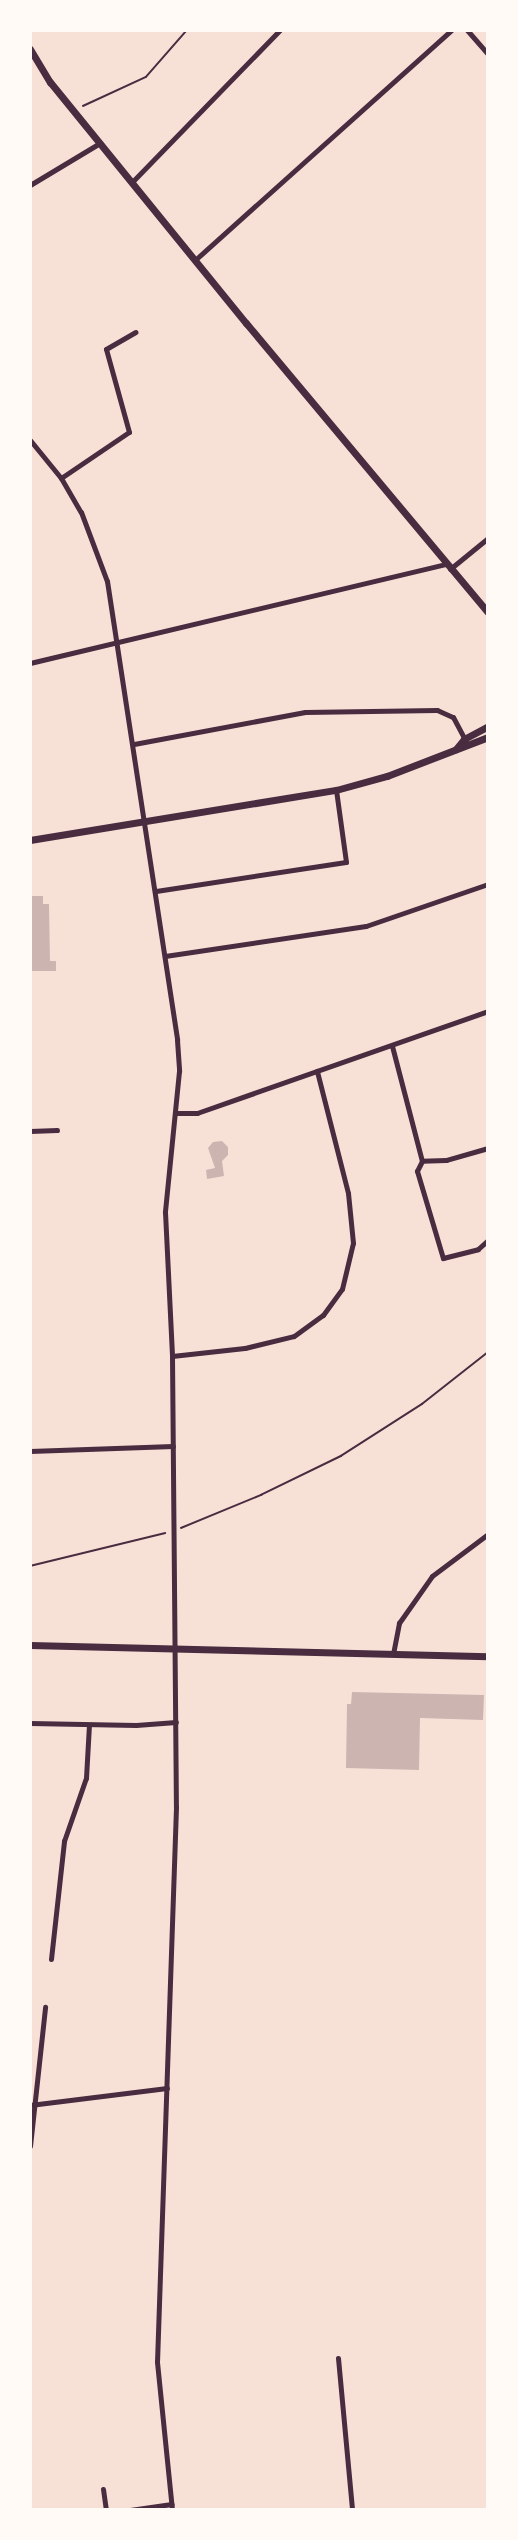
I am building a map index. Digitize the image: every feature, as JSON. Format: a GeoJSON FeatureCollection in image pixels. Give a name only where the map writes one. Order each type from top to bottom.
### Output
{"type":"FeatureCollection","features":[{"type":"Feature","properties":{"kind":"street"},"geometry":{"type":"LineString","coordinates":[[133,181],[280,30]]}},
{"type":"Feature","properties":{"kind":"street"},"geometry":{"type":"LineString","coordinates":[[195,260],[452,30]]}},
{"type":"Feature","properties":{"kind":"street"},"geometry":{"type":"LineString","coordinates":[[466,30],[488,54]]}},
{"type":"Feature","properties":{"kind":"street"},"geometry":{"type":"LineString","coordinates":[[30,49],[74,110],[195,260],[488,612]]}},
{"type":"Feature","properties":{"kind":"street"},"geometry":{"type":"LineString","coordinates":[[30,185],[100,142]]}},
{"type":"Feature","properties":{"kind":"street"},"geometry":{"type":"LineString","coordinates":[[60,478],[129,432],[106,349],[135,332]]}},
{"type":"Feature","properties":{"kind":"street"},"geometry":{"type":"LineString","coordinates":[[30,440],[60,478],[96,543],[107,581],[134,744],[177,1040],[175,1113],[165,1212],[172,1356],[177,1646],[158,2362],[172,2507],[130,2510]]}},
{"type":"Feature","properties":{"kind":"street"},"geometry":{"type":"LineString","coordinates":[[30,663],[448,566],[488,538]]}},
{"type":"Feature","properties":{"kind":"street"},"geometry":{"type":"LineString","coordinates":[[134,744],[305,712],[436,710],[453,717],[466,742]]}},
{"type":"Feature","properties":{"kind":"street"},"geometry":{"type":"LineString","coordinates":[[30,840],[146,823],[336,790],[454,751],[488,726]]}},
{"type":"Feature","properties":{"kind":"street"},"geometry":{"type":"LineString","coordinates":[[466,742],[488,736]]}},
{"type":"Feature","properties":{"kind":"street"},"geometry":{"type":"LineString","coordinates":[[156,891],[346,862],[336,790]]}},
{"type":"Feature","properties":{"kind":"street"},"geometry":{"type":"LineString","coordinates":[[165,956],[366,926],[488,884]]}},
{"type":"Feature","properties":{"kind":"street"},"geometry":{"type":"LineString","coordinates":[[175,1113],[197,1113],[488,1011]]}},
{"type":"Feature","properties":{"kind":"street"},"geometry":{"type":"LineString","coordinates":[[392,1046],[422,1161],[417,1171],[443,1258],[478,1249],[488,1240]]}},
{"type":"Feature","properties":{"kind":"street"},"geometry":{"type":"LineString","coordinates":[[172,1356],[245,1348],[294,1336],[323,1315],[342,1289],[353,1243],[348,1193],[317,1071]]}},
{"type":"Feature","properties":{"kind":"street"},"geometry":{"type":"LineString","coordinates":[[30,1131],[57,1130]]}},
{"type":"Feature","properties":{"kind":"street"},"geometry":{"type":"LineString","coordinates":[[422,1161],[446,1160],[488,1148]]}},
{"type":"Feature","properties":{"kind":"street"},"geometry":{"type":"LineString","coordinates":[[30,1450],[173,1446]]}},
{"type":"Feature","properties":{"kind":"street"},"geometry":{"type":"LineString","coordinates":[[393,1654],[399,1623],[426,1584],[448,1562],[488,1534]]}},
{"type":"Feature","properties":{"kind":"street"},"geometry":{"type":"LineString","coordinates":[[30,1645],[177,1646],[488,1656]]}},
{"type":"Feature","properties":{"kind":"street"},"geometry":{"type":"LineString","coordinates":[[30,1723],[89,1725],[176,1722]]}},
{"type":"Feature","properties":{"kind":"street"},"geometry":{"type":"LineString","coordinates":[[51,1959],[64,1841],[86,1778],[89,1725]]}},
{"type":"Feature","properties":{"kind":"street"},"geometry":{"type":"LineString","coordinates":[[30,2146],[32,2105],[45,2007]]}},
{"type":"Feature","properties":{"kind":"street"},"geometry":{"type":"LineString","coordinates":[[32,2105],[167,2088]]}},
{"type":"Feature","properties":{"kind":"street"},"geometry":{"type":"LineString","coordinates":[[338,2358],[352,2510]]}},
{"type":"Feature","properties":{"kind":"street"},"geometry":{"type":"LineString","coordinates":[[104,2489],[106,2510]]}},
{"type":"Feature","properties":{"kind":"path"},"geometry":{"type":"LineString","coordinates":[[74,110],[146,77],[187,30]]}},
{"type":"Feature","properties":{"kind":"path"},"geometry":{"type":"LineString","coordinates":[[30,1566],[175,1530],[261,1495],[341,1455],[422,1404],[488,1352]]}},
{"type":"Feature","properties":{"kind":"building"},"geometry":{"type":"Polygon","coordinates":[[[30,896],[43,896],[43,904],[49,904],[50,961],[56,961],[56,971],[30,971],[30,896]]]}},
{"type":"Feature","properties":{"kind":"building"},"geometry":{"type":"Polygon","coordinates":[[[222,1141],[228,1147],[228,1155],[222,1161],[224,1176],[207,1179],[206,1170],[215,1168],[208,1148],[213,1142],[222,1141]]]}},
{"type":"Feature","properties":{"kind":"building"},"geometry":{"type":"Polygon","coordinates":[[[352,1692],[484,1695],[483,1720],[420,1718],[419,1770],[346,1768],[347,1704],[351,1704],[352,1692]]]}}]}
